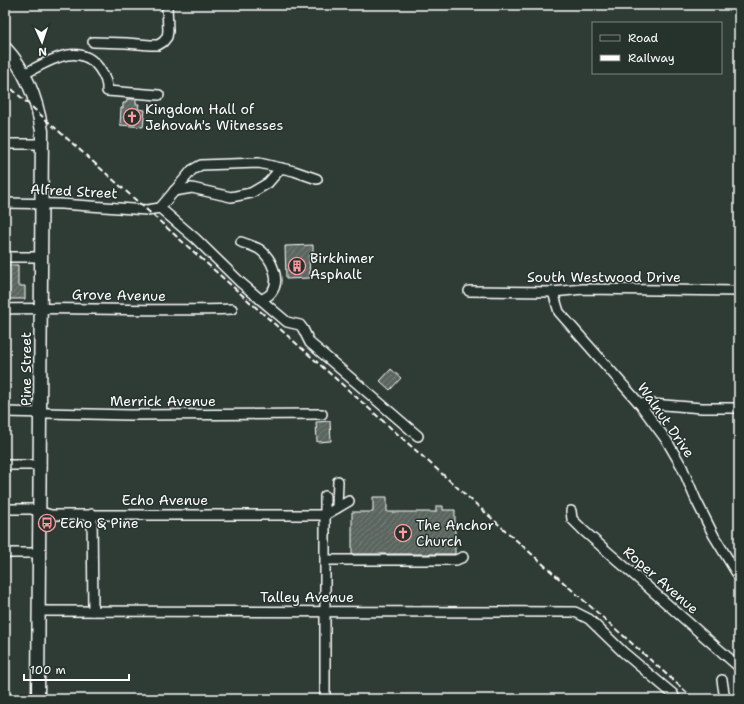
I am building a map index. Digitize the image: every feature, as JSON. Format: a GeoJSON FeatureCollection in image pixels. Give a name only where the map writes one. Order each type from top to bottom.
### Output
{"type":"FeatureCollection","features":[{"type":"Feature","properties":{"kind":"main road","name":"Pine Street"},"geometry":{"type":"LineString","coordinates":[[5,48],[12,55],[31,88],[39,113],[42,144],[41,465],[38,699]]}},
{"type":"Feature","properties":{"kind":"street"},"geometry":{"type":"LineString","coordinates":[[93,42],[158,45],[167,37],[167,5]]}},
{"type":"Feature","properties":{"kind":"street"},"geometry":{"type":"LineString","coordinates":[[24,74],[60,56],[78,54],[96,63],[104,75],[107,91],[159,95]]}},
{"type":"Feature","properties":{"kind":"street"},"geometry":{"type":"LineString","coordinates":[[5,144],[42,144]]}},
{"type":"Feature","properties":{"kind":"street"},"geometry":{"type":"LineString","coordinates":[[317,179],[282,168],[259,163],[200,165],[192,170],[160,208],[196,239],[240,282],[287,322],[300,325],[310,343],[418,436]]}},
{"type":"Feature","properties":{"kind":"street"},"geometry":{"type":"LineString","coordinates":[[174,191],[192,188],[231,197],[251,193],[268,183],[282,168]]}},
{"type":"Feature","properties":{"kind":"street","name":"Alfred Street"},"geometry":{"type":"LineString","coordinates":[[5,203],[42,203],[141,209],[160,208]]}},
{"type":"Feature","properties":{"kind":"street"},"geometry":{"type":"LineString","coordinates":[[241,242],[259,249],[269,259],[274,271],[276,286],[271,293],[261,300]]}},
{"type":"Feature","properties":{"kind":"street"},"geometry":{"type":"LineString","coordinates":[[5,257],[41,257]]}},
{"type":"Feature","properties":{"kind":"street","name":"South Westwood Drive"},"geometry":{"type":"LineString","coordinates":[[469,291],[553,292],[583,288],[739,291]]}},
{"type":"Feature","properties":{"kind":"street","name":"Walnut Drive"},"geometry":{"type":"LineString","coordinates":[[553,292],[559,312],[639,403],[667,441],[682,467],[714,536],[739,577]]}},
{"type":"Feature","properties":{"kind":"street","name":"Grove Avenue"},"geometry":{"type":"LineString","coordinates":[[5,309],[232,310]]}},
{"type":"Feature","properties":{"kind":"street"},"geometry":{"type":"LineString","coordinates":[[639,403],[702,408],[739,408]]}},
{"type":"Feature","properties":{"kind":"street","name":"Merrick Avenue"},"geometry":{"type":"LineString","coordinates":[[5,412],[130,416],[322,414]]}},
{"type":"Feature","properties":{"kind":"street"},"geometry":{"type":"LineString","coordinates":[[5,465],[41,465]]}},
{"type":"Feature","properties":{"kind":"street"},"geometry":{"type":"LineString","coordinates":[[337,508],[338,481]]}},
{"type":"Feature","properties":{"kind":"street"},"geometry":{"type":"LineString","coordinates":[[325,496],[325,699]]}},
{"type":"Feature","properties":{"kind":"street"},"geometry":{"type":"LineString","coordinates":[[325,515],[349,501]]}},
{"type":"Feature","properties":{"kind":"street","name":"Echo Avenue"},"geometry":{"type":"LineString","coordinates":[[5,509],[31,509],[51,515],[325,515]]}},
{"type":"Feature","properties":{"kind":"street","name":"Roper Avenue"},"geometry":{"type":"LineString","coordinates":[[571,511],[572,519],[584,531],[739,667]]}},
{"type":"Feature","properties":{"kind":"street"},"geometry":{"type":"LineString","coordinates":[[92,514],[93,611]]}},
{"type":"Feature","properties":{"kind":"street"},"geometry":{"type":"LineString","coordinates":[[5,553],[39,553]]}},
{"type":"Feature","properties":{"kind":"street"},"geometry":{"type":"LineString","coordinates":[[326,560],[456,560],[463,557]]}},
{"type":"Feature","properties":{"kind":"street","name":"Talley Avenue"},"geometry":{"type":"LineString","coordinates":[[39,611],[325,610],[575,612],[589,619],[623,652],[673,694],[675,699]]}},
{"type":"Feature","properties":{"kind":"street"},"geometry":{"type":"LineString","coordinates":[[722,680],[725,699]]}},
{"type":"Feature","properties":{"kind":"building","name":"Kingdom Hall of Jehovah's Witnesses"},"geometry":{"type":"Polygon","coordinates":[[[127,99],[136,99],[136,104],[139,104],[138,109],[145,110],[143,127],[120,125],[121,108],[123,108],[123,103],[126,103],[127,99]]]}},
{"type":"Feature","properties":{"kind":"building","name":"Birkhimer Asphalt"},"geometry":{"type":"Polygon","coordinates":[[[313,245],[313,255],[309,255],[310,278],[286,279],[285,246],[313,245]]]}},
{"type":"Feature","properties":{"kind":"building"},"geometry":{"type":"Polygon","coordinates":[[[5,265],[18,265],[18,286],[25,286],[25,299],[5,299],[5,265]]]}},
{"type":"Feature","properties":{"kind":"building"},"geometry":{"type":"Polygon","coordinates":[[[391,369],[401,378],[390,390],[380,381],[391,369]]]}},
{"type":"Feature","properties":{"kind":"building"},"geometry":{"type":"Polygon","coordinates":[[[330,421],[331,441],[317,442],[316,422],[330,421]]]}},
{"type":"Feature","properties":{"kind":"building","name":"The Anchor Church"},"geometry":{"type":"Polygon","coordinates":[[[373,497],[387,497],[387,512],[436,512],[436,506],[443,506],[443,510],[455,510],[455,554],[352,554],[352,512],[373,512],[373,497]]]}},
{"type":"Feature","properties":{"kind":"railway"},"geometry":{"type":"LineString","coordinates":[[5,83],[694,699]]}},
{"type":"Feature","properties":{"kind":"place","name":"Kingdom Hall of Jehovah's Witnesses"},"geometry":{"type":"Point","coordinates":[132,117]}},
{"type":"Feature","properties":{"kind":"place","name":"Birkhimer Asphalt"},"geometry":{"type":"Point","coordinates":[297,266]}},
{"type":"Feature","properties":{"kind":"place","name":"Echo & Pine"},"geometry":{"type":"Point","coordinates":[47,523]}},
{"type":"Feature","properties":{"kind":"place","name":"The Anchor Church"},"geometry":{"type":"Point","coordinates":[403,533]}}]}
